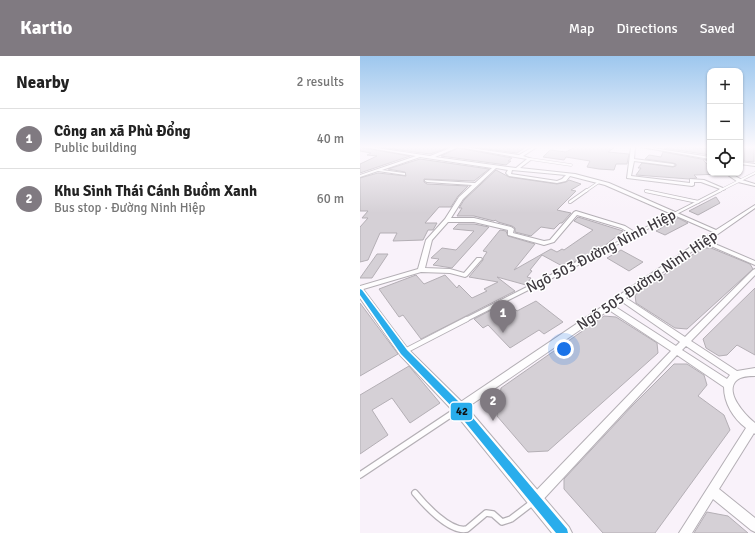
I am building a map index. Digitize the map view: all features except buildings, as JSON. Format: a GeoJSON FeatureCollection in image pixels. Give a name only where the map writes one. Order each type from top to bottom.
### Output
{"type":"FeatureCollection","features":[{"type":"Feature","properties":{"kind":"main road"},"geometry":{"type":"LineString","coordinates":[[362,295],[404,352],[459,408],[563,533]]}},
{"type":"Feature","properties":{"kind":"street"},"geometry":{"type":"LineString","coordinates":[[421,270],[429,240],[447,220],[462,198],[492,169]]}},
{"type":"Feature","properties":{"kind":"street"},"geometry":{"type":"LineString","coordinates":[[510,169],[508,173],[509,175],[557,182],[564,180],[569,174]]}},
{"type":"Feature","properties":{"kind":"street"},"geometry":{"type":"LineString","coordinates":[[520,169],[569,174],[607,184],[717,232]]}},
{"type":"Feature","properties":{"kind":"street"},"geometry":{"type":"LineString","coordinates":[[630,169],[629,177],[692,185],[692,180],[702,181],[723,189]]}},
{"type":"Feature","properties":{"kind":"street"},"geometry":{"type":"LineString","coordinates":[[360,176],[378,170],[404,174]]}},
{"type":"Feature","properties":{"kind":"street"},"geometry":{"type":"LineString","coordinates":[[731,176],[740,181],[755,185]]}},
{"type":"Feature","properties":{"kind":"street"},"geometry":{"type":"LineString","coordinates":[[427,181],[476,184]]}},
{"type":"Feature","properties":{"kind":"street","name":"Ngõ 505 Đường Ninh Hiệp"},"geometry":{"type":"LineString","coordinates":[[459,408],[755,206]]}},
{"type":"Feature","properties":{"kind":"street"},"geometry":{"type":"LineString","coordinates":[[447,220],[474,220],[504,227],[511,229],[510,234],[544,243],[552,241],[576,213],[623,226],[635,234]]}},
{"type":"Feature","properties":{"kind":"street"},"geometry":{"type":"LineString","coordinates":[[704,241],[755,263]]}},
{"type":"Feature","properties":{"kind":"street"},"geometry":{"type":"LineString","coordinates":[[362,295],[421,270],[450,271],[465,276],[478,259]]}},
{"type":"Feature","properties":{"kind":"street"},"geometry":{"type":"LineString","coordinates":[[536,500],[676,351],[755,271]]}},
{"type":"Feature","properties":{"kind":"street"},"geometry":{"type":"LineString","coordinates":[[621,298],[736,375]]}},
{"type":"Feature","properties":{"kind":"street"},"geometry":{"type":"LineString","coordinates":[[608,306],[729,384]]}},
{"type":"Feature","properties":{"kind":"street"},"geometry":{"type":"LineString","coordinates":[[685,533],[753,428],[743,420],[732,405],[728,391],[729,384],[736,375],[755,372]]}},
{"type":"Feature","properties":{"kind":"street"},"geometry":{"type":"LineString","coordinates":[[712,490],[755,526]]}},
{"type":"Feature","properties":{"kind":"lane","name":"Ngõ 503 Đường Ninh Hiệp"},"geometry":{"type":"LineString","coordinates":[[404,352],[755,173]]}},
{"type":"Feature","properties":{"kind":"lane"},"geometry":{"type":"LineString","coordinates":[[570,202],[599,182]]}},
{"type":"Feature","properties":{"kind":"lane"},"geometry":{"type":"LineString","coordinates":[[646,191],[698,202]]}},
{"type":"Feature","properties":{"kind":"lane"},"geometry":{"type":"LineString","coordinates":[[360,475],[459,408]]}},
{"type":"Feature","properties":{"kind":"lane"},"geometry":{"type":"LineString","coordinates":[[415,493],[444,527],[454,532],[466,531],[486,513],[493,514],[502,522],[509,521],[536,500]]}},
{"type":"Feature","properties":{"kind":"transit line","name":"42"},"geometry":{"type":"LineString","coordinates":[[360,291],[404,352],[459,408],[563,533]]}},
{"type":"Feature","properties":{"kind":"place","name":"Công an xã Phù Đổng"},"geometry":{"type":"Point","coordinates":[503,333]}},
{"type":"Feature","properties":{"kind":"place","name":"Khu Sinh Thái Cánh Buồm Xanh"},"geometry":{"type":"Point","coordinates":[493,421]}}]}
